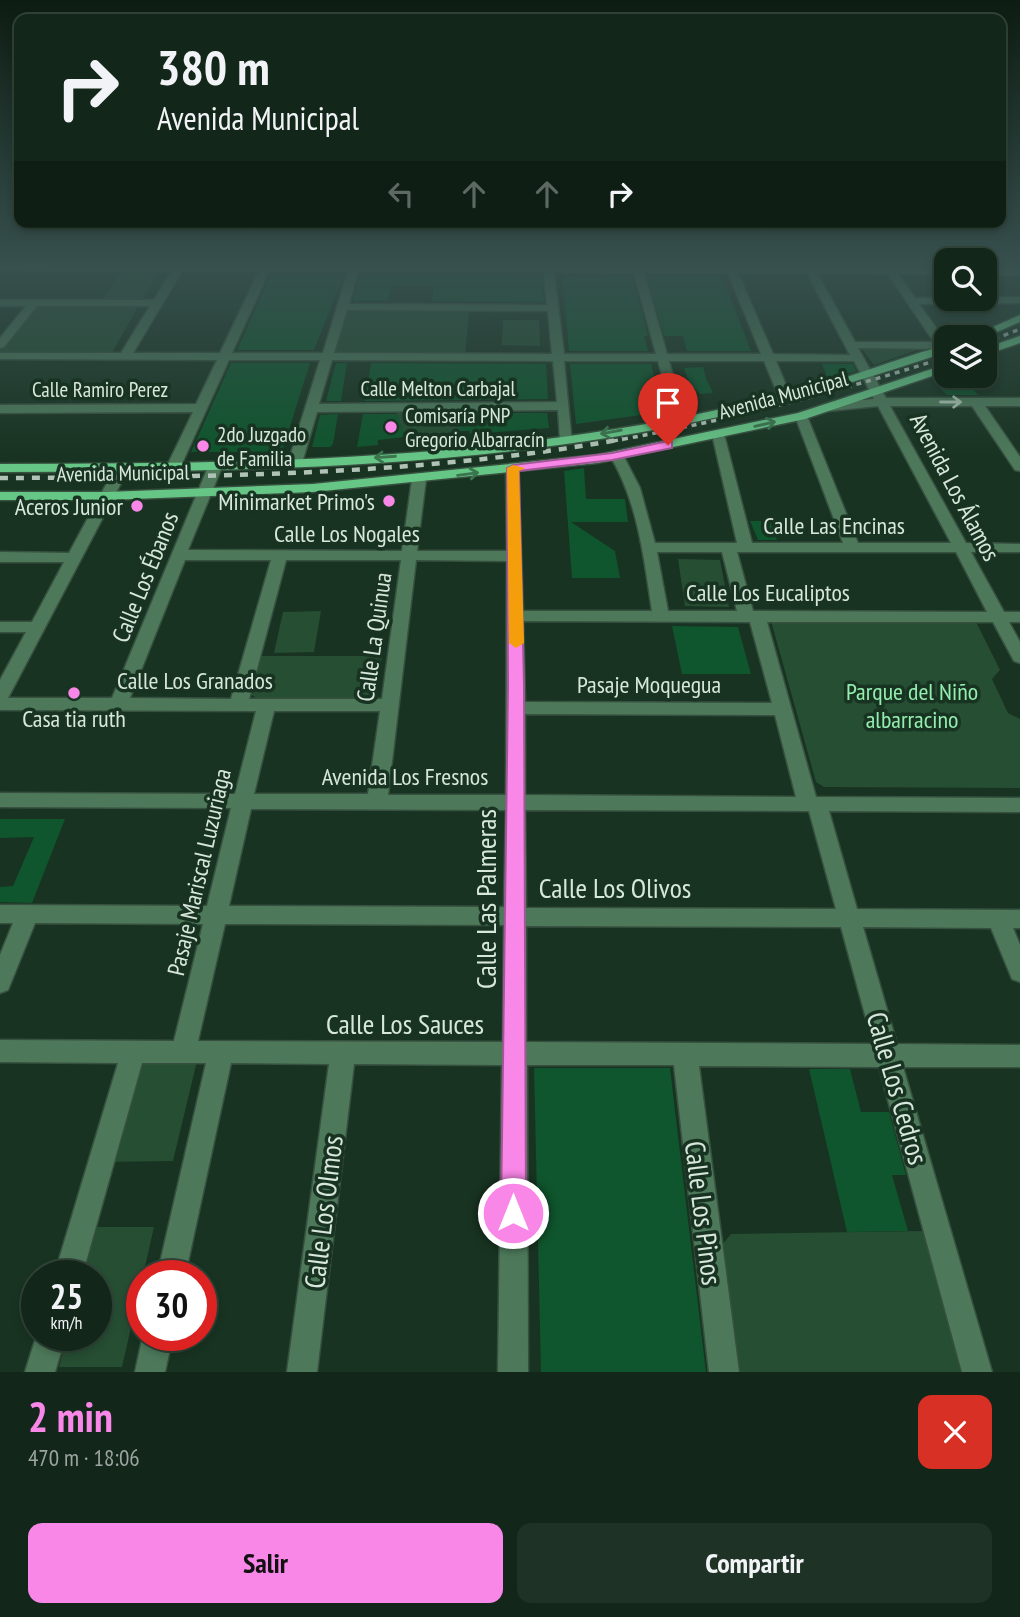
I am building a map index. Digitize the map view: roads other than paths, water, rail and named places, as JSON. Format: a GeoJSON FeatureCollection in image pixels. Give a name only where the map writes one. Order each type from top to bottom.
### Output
{"type":"FeatureCollection","features":[{"type":"Feature","properties":{"kind":"main road"},"geometry":{"type":"LineString","coordinates":[[997,348],[1020,339]]}},
{"type":"Feature","properties":{"kind":"main road","name":"Avenida Municipal"},"geometry":{"type":"LineString","coordinates":[[0,468],[215,467],[295,463],[567,440],[680,421],[785,397],[869,376],[934,350]]}},
{"type":"Feature","properties":{"kind":"main road","name":"Avenida Municipal"},"geometry":{"type":"LineString","coordinates":[[880,397],[934,373]]}},
{"type":"Feature","properties":{"kind":"main road","name":"Avenida Municipal"},"geometry":{"type":"LineString","coordinates":[[0,496],[204,493],[419,480],[617,456],[801,416],[830,407]]}},
{"type":"Feature","properties":{"kind":"street"},"geometry":{"type":"LineString","coordinates":[[0,345],[12,330]]}},
{"type":"Feature","properties":{"kind":"street"},"geometry":{"type":"LineString","coordinates":[[125,356],[141,330]]}},
{"type":"Feature","properties":{"kind":"street"},"geometry":{"type":"LineString","coordinates":[[173,468],[237,330]]}},
{"type":"Feature","properties":{"kind":"street"},"geometry":{"type":"LineString","coordinates":[[295,463],[335,330]]}},
{"type":"Feature","properties":{"kind":"street"},"geometry":{"type":"LineString","coordinates":[[555,330],[567,440]]}},
{"type":"Feature","properties":{"kind":"street"},"geometry":{"type":"LineString","coordinates":[[655,330],[680,421]]}},
{"type":"Feature","properties":{"kind":"street"},"geometry":{"type":"LineString","coordinates":[[757,330],[785,397]]}},
{"type":"Feature","properties":{"kind":"street","name":"Avenida Los Álamos"},"geometry":{"type":"LineString","coordinates":[[844,330],[1020,657]]}},
{"type":"Feature","properties":{"kind":"street"},"geometry":{"type":"LineString","coordinates":[[852,345],[934,346]]}},
{"type":"Feature","properties":{"kind":"street"},"geometry":{"type":"LineString","coordinates":[[0,356],[859,358]]}},
{"type":"Feature","properties":{"kind":"street"},"geometry":{"type":"LineString","coordinates":[[830,407],[880,397],[1020,402]]}},
{"type":"Feature","properties":{"kind":"street"},"geometry":{"type":"LineString","coordinates":[[976,402],[1020,467]]}},
{"type":"Feature","properties":{"kind":"street","name":"Calle Melton Carbajal"},"geometry":{"type":"LineString","coordinates":[[312,408],[564,406]]}},
{"type":"Feature","properties":{"kind":"street","name":"Calle Ramiro Perez"},"geometry":{"type":"LineString","coordinates":[[0,409],[201,408]]}},
{"type":"Feature","properties":{"kind":"street"},"geometry":{"type":"LineString","coordinates":[[801,416],[852,548]]}},
{"type":"Feature","properties":{"kind":"street"},"geometry":{"type":"LineString","coordinates":[[718,434],[746,548]]}},
{"type":"Feature","properties":{"kind":"street"},"geometry":{"type":"LineString","coordinates":[[1005,446],[1020,446]]}},
{"type":"Feature","properties":{"kind":"street"},"geometry":{"type":"LineString","coordinates":[[617,456],[628,470],[661,616]]}},
{"type":"Feature","properties":{"kind":"street","name":"Calle Los Ébanos"},"geometry":{"type":"LineString","coordinates":[[118,705],[215,467]]}},
{"type":"Feature","properties":{"kind":"street"},"geometry":{"type":"LineString","coordinates":[[0,696],[122,468]]}},
{"type":"Feature","properties":{"kind":"street","name":"Calle Las Palmeras"},"geometry":{"type":"LineString","coordinates":[[513,468],[516,616],[513,1372]]}},
{"type":"Feature","properties":{"kind":"street","name":"Calle La Quinua"},"geometry":{"type":"LineString","coordinates":[[377,802],[419,480]]}},
{"type":"Feature","properties":{"kind":"street","name":"Calle Las Encinas"},"geometry":{"type":"LineString","coordinates":[[647,547],[1020,548]]}},
{"type":"Feature","properties":{"kind":"street","name":"Calle Los Cedros"},"geometry":{"type":"LineString","coordinates":[[729,548],[850,918],[977,1372]]}},
{"type":"Feature","properties":{"kind":"street","name":"Calle Los Nogales"},"geometry":{"type":"LineString","coordinates":[[179,555],[515,556]]}},
{"type":"Feature","properties":{"kind":"street"},"geometry":{"type":"LineString","coordinates":[[238,705],[280,555]]}},
{"type":"Feature","properties":{"kind":"street"},"geometry":{"type":"LineString","coordinates":[[0,557],[74,558]]}},
{"type":"Feature","properties":{"kind":"street","name":"Calle Los Eucaliptos"},"geometry":{"type":"LineString","coordinates":[[516,616],[1020,617]]}},
{"type":"Feature","properties":{"kind":"street"},"geometry":{"type":"LineString","coordinates":[[0,626],[38,627]]}},
{"type":"Feature","properties":{"kind":"street","name":"Calle Los Granados"},"geometry":{"type":"LineString","coordinates":[[0,704],[390,705]]}},
{"type":"Feature","properties":{"kind":"street","name":"Pasaje Mariscal Luzuriaga"},"geometry":{"type":"LineString","coordinates":[[183,1052],[266,705]]}},
{"type":"Feature","properties":{"kind":"street","name":"Pasaje Moquegua"},"geometry":{"type":"LineString","coordinates":[[516,709],[782,709]]}},
{"type":"Feature","properties":{"kind":"street","name":"Avenida Los Fresnos"},"geometry":{"type":"LineString","coordinates":[[0,800],[1020,804]]}},
{"type":"Feature","properties":{"kind":"street","name":"Calle Los Olivos"},"geometry":{"type":"LineString","coordinates":[[0,914],[1009,919]]}},
{"type":"Feature","properties":{"kind":"street"},"geometry":{"type":"LineString","coordinates":[[0,983],[28,914]]}},
{"type":"Feature","properties":{"kind":"street"},"geometry":{"type":"LineString","coordinates":[[1009,919],[1020,972]]}},
{"type":"Feature","properties":{"kind":"street","name":"Calle Los Sauces"},"geometry":{"type":"LineString","coordinates":[[0,1051],[1020,1056]]}},
{"type":"Feature","properties":{"kind":"street"},"geometry":{"type":"LineString","coordinates":[[73,1260],[133,1052]]}},
{"type":"Feature","properties":{"kind":"street"},"geometry":{"type":"LineString","coordinates":[[176,1260],[221,1052]]}},
{"type":"Feature","properties":{"kind":"street","name":"Calle Los Olmos"},"geometry":{"type":"LineString","coordinates":[[302,1372],[343,1053]]}},
{"type":"Feature","properties":{"kind":"street","name":"Calle Los Pinos"},"geometry":{"type":"LineString","coordinates":[[685,1055],[724,1372]]}},
{"type":"Feature","properties":{"kind":"street"},"geometry":{"type":"LineString","coordinates":[[40,1372],[46,1351]]}},
{"type":"Feature","properties":{"kind":"street"},"geometry":{"type":"LineString","coordinates":[[150,1372],[155,1351]]}},
{"type":"Feature","properties":{"kind":"railway"},"geometry":{"type":"LineString","coordinates":[[997,338],[1017,330]]}},
{"type":"Feature","properties":{"kind":"railway"},"geometry":{"type":"LineString","coordinates":[[613,441],[782,405],[934,361]]}},
{"type":"Feature","properties":{"kind":"railway"},"geometry":{"type":"LineString","coordinates":[[0,478],[312,472],[468,461],[623,439]]}},
{"type":"Feature","properties":{"kind":"place","name":"Comisaría PNP Gregorio Albarracín"},"geometry":{"type":"Point","coordinates":[391,427]}},
{"type":"Feature","properties":{"kind":"place","name":"2do Juzgado de Familia"},"geometry":{"type":"Point","coordinates":[203,446]}},
{"type":"Feature","properties":{"kind":"place","name":"Minimarket Primo's"},"geometry":{"type":"Point","coordinates":[389,501]}},
{"type":"Feature","properties":{"kind":"place","name":"Aceros Junior"},"geometry":{"type":"Point","coordinates":[137,506]}},
{"type":"Feature","properties":{"kind":"place","name":"Casa tia ruth"},"geometry":{"type":"Point","coordinates":[74,693]}},
{"type":"Feature","properties":{"kind":"park label","name":"Parque del Niño albarracino"},"geometry":{"type":"Point","coordinates":[912,705]}}]}
